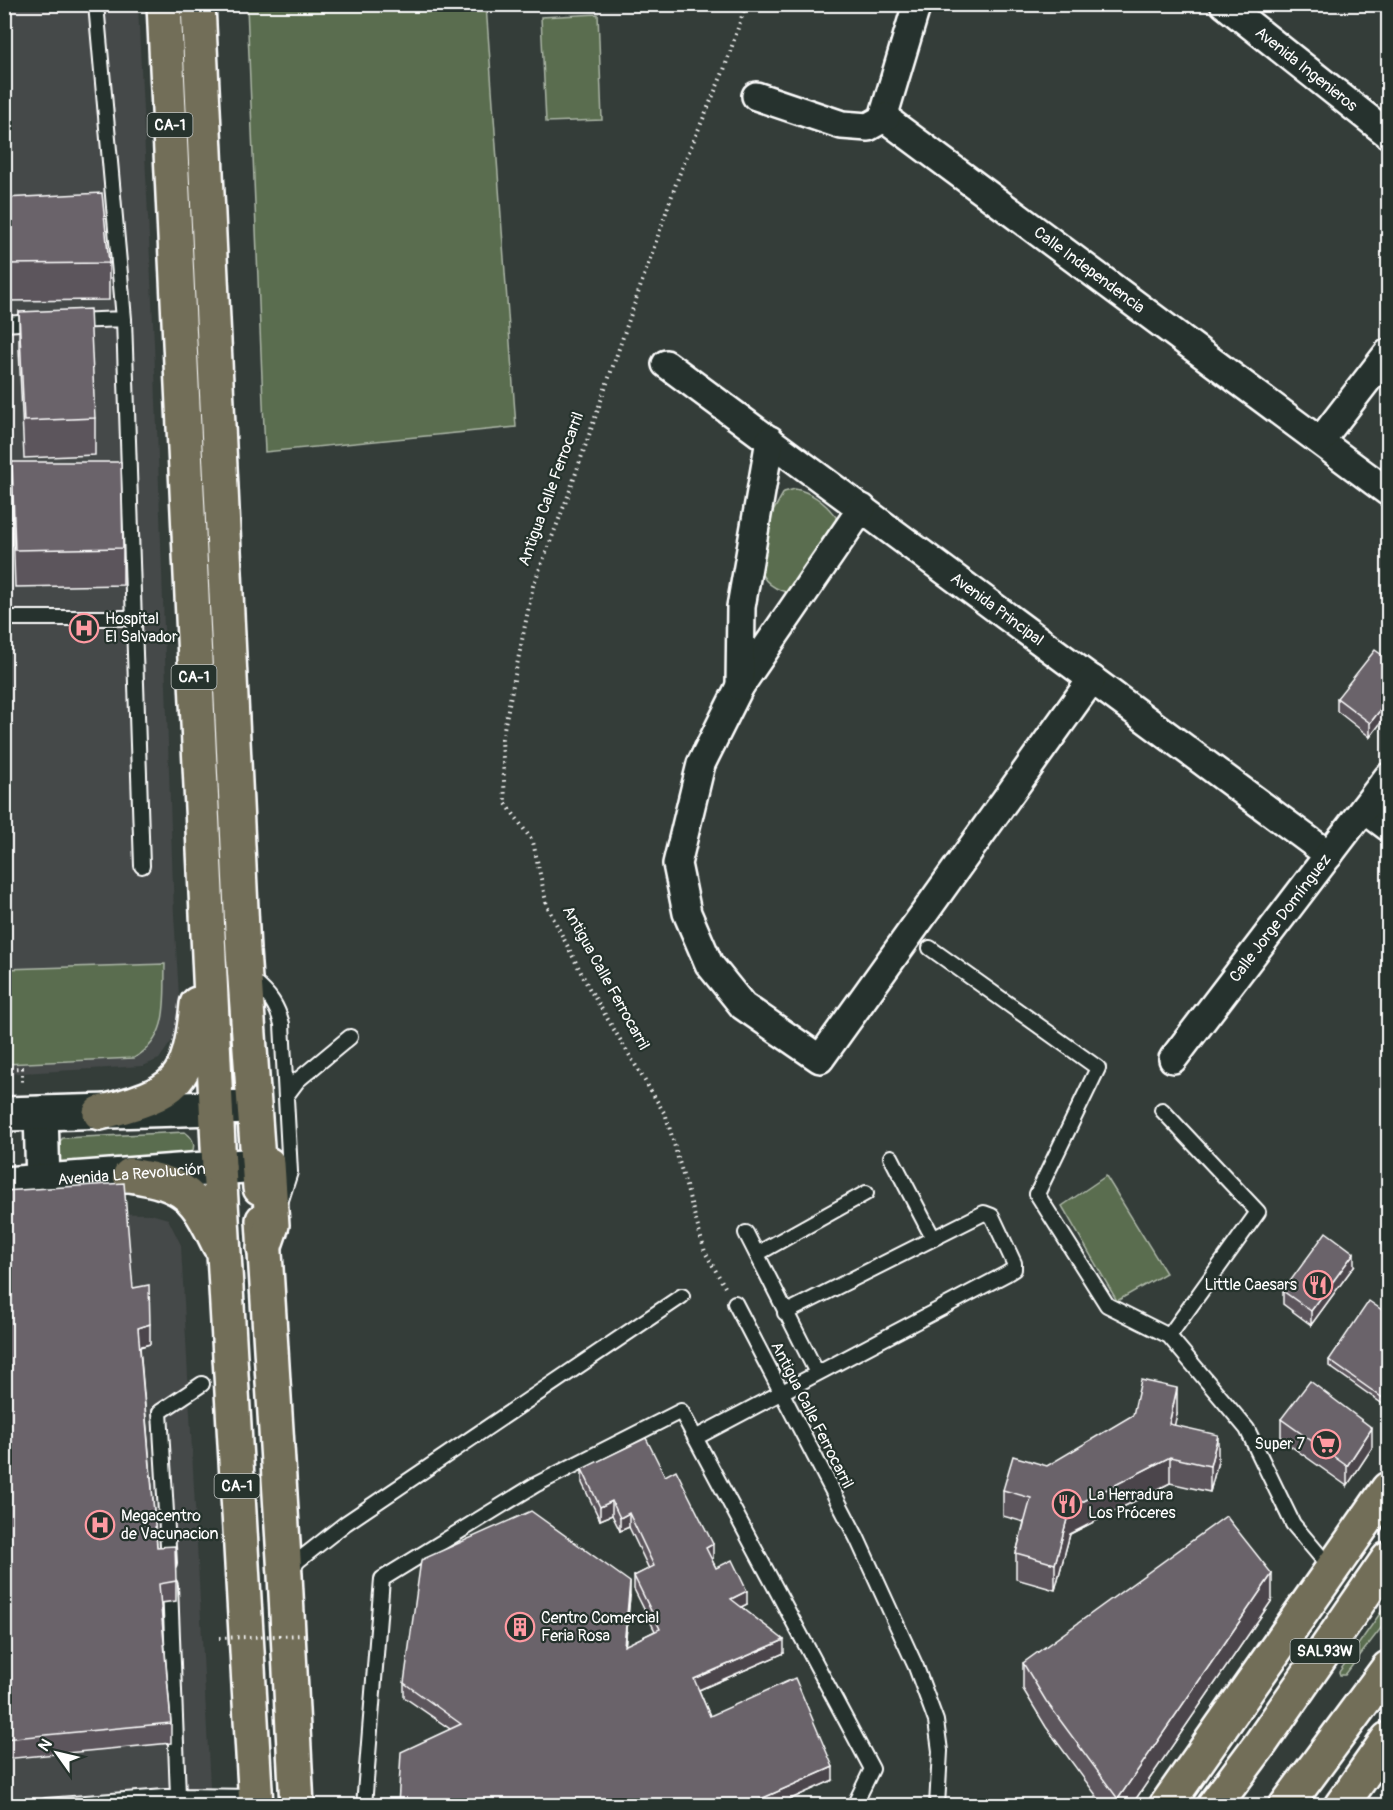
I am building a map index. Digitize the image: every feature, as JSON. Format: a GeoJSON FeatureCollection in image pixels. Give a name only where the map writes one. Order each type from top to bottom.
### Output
{"type":"FeatureCollection","features":[{"type":"Feature","properties":{"kind":"main road","name":"CA-1"},"geometry":{"type":"LineString","coordinates":[[164,4],[206,921],[223,1253],[256,1802]]}},
{"type":"Feature","properties":{"kind":"main road","name":"CA-1"},"geometry":{"type":"LineString","coordinates":[[198,4],[243,951],[253,1107],[263,1189],[264,1248],[297,1806]]}},
{"type":"Feature","properties":{"kind":"main road"},"geometry":{"type":"LineString","coordinates":[[176,246],[210,242]]}},
{"type":"Feature","properties":{"kind":"main road"},"geometry":{"type":"LineString","coordinates":[[191,611],[228,608]]}},
{"type":"Feature","properties":{"kind":"main road"},"geometry":{"type":"LineString","coordinates":[[100,1113],[150,1097],[175,1082],[183,1072],[194,1035],[206,921]]}},
{"type":"Feature","properties":{"kind":"main road"},"geometry":{"type":"LineString","coordinates":[[243,951],[255,983],[263,1189]]}},
{"type":"Feature","properties":{"kind":"main road"},"geometry":{"type":"LineString","coordinates":[[4,1114],[253,1107]]}},
{"type":"Feature","properties":{"kind":"main road"},"geometry":{"type":"LineString","coordinates":[[41,1113],[43,1183]]}},
{"type":"Feature","properties":{"kind":"main road","name":"Avenida La Revolución"},"geometry":{"type":"LineString","coordinates":[[4,1184],[43,1183],[219,1167],[263,1189]]}},
{"type":"Feature","properties":{"kind":"main road"},"geometry":{"type":"LineString","coordinates":[[130,1175],[163,1181],[186,1193],[203,1213],[223,1253]]}},
{"type":"Feature","properties":{"kind":"main road"},"geometry":{"type":"LineString","coordinates":[[1166,1806],[1389,1489]]}},
{"type":"Feature","properties":{"kind":"main road"},"geometry":{"type":"LineString","coordinates":[[1302,1613],[1389,1507]]}},
{"type":"Feature","properties":{"kind":"main road","name":"SAL93W"},"geometry":{"type":"LineString","coordinates":[[1214,1806],[1262,1743],[1389,1559]]}},
{"type":"Feature","properties":{"kind":"main road"},"geometry":{"type":"LineString","coordinates":[[1286,1806],[1389,1668]]}},
{"type":"Feature","properties":{"kind":"main road"},"geometry":{"type":"LineString","coordinates":[[1341,1806],[1389,1739]]}},
{"type":"Feature","properties":{"kind":"street"},"geometry":{"type":"LineString","coordinates":[[756,96],[842,125],[868,127],[886,117],[885,111],[917,4]]}},
{"type":"Feature","properties":{"kind":"street","name":"Avenida Ingenieros"},"geometry":{"type":"LineString","coordinates":[[1224,4],[1389,134]]}},
{"type":"Feature","properties":{"kind":"street","name":"Calle Independencia"},"geometry":{"type":"LineString","coordinates":[[886,117],[1389,492]]}},
{"type":"Feature","properties":{"kind":"street"},"geometry":{"type":"LineString","coordinates":[[1321,440],[1389,353]]}},
{"type":"Feature","properties":{"kind":"street","name":"Avenida Principal"},"geometry":{"type":"LineString","coordinates":[[666,364],[1329,855]]}},
{"type":"Feature","properties":{"kind":"street"},"geometry":{"type":"LineString","coordinates":[[740,686],[741,607],[770,440]]}},
{"type":"Feature","properties":{"kind":"street"},"geometry":{"type":"LineString","coordinates":[[862,508],[740,686],[701,764],[677,864],[687,914],[709,964],[743,1006],[820,1059],[1092,679]]}},
{"type":"Feature","properties":{"kind":"street","name":"Calle Jorge Domínguez"},"geometry":{"type":"LineString","coordinates":[[1173,1059],[1389,777]]}},
{"type":"Feature","properties":{"kind":"street"},"geometry":{"type":"LineString","coordinates":[[1364,809],[1389,827]]}},
{"type":"Feature","properties":{"kind":"lane"},"geometry":{"type":"LineString","coordinates":[[96,4],[124,319],[142,866]]}},
{"type":"Feature","properties":{"kind":"lane"},"geometry":{"type":"LineString","coordinates":[[4,324],[124,319]]}},
{"type":"Feature","properties":{"kind":"lane"},"geometry":{"type":"LineString","coordinates":[[4,618],[135,618]]}},
{"type":"Feature","properties":{"kind":"lane"},"geometry":{"type":"LineString","coordinates":[[930,948],[1098,1068],[1037,1194],[1107,1305],[1169,1336],[1247,1429],[1293,1524],[1331,1569]]}},
{"type":"Feature","properties":{"kind":"lane"},"geometry":{"type":"LineString","coordinates":[[255,983],[269,994],[278,1009],[282,1024],[290,1172],[285,1196],[263,1189]]}},
{"type":"Feature","properties":{"kind":"lane"},"geometry":{"type":"LineString","coordinates":[[286,1096],[298,1080],[350,1037]]}},
{"type":"Feature","properties":{"kind":"lane"},"geometry":{"type":"LineString","coordinates":[[1162,1110],[1258,1212],[1169,1336]]}},
{"type":"Feature","properties":{"kind":"lane"},"geometry":{"type":"LineString","coordinates":[[891,1157],[933,1238]]}},
{"type":"Feature","properties":{"kind":"lane"},"geometry":{"type":"LineString","coordinates":[[757,1254],[866,1193]]}},
{"type":"Feature","properties":{"kind":"lane"},"geometry":{"type":"LineString","coordinates":[[695,1438],[1014,1269],[1012,1256],[992,1216],[987,1213],[785,1313]]}},
{"type":"Feature","properties":{"kind":"lane"},"geometry":{"type":"LineString","coordinates":[[746,1233],[817,1373]]}},
{"type":"Feature","properties":{"kind":"lane"},"geometry":{"type":"LineString","coordinates":[[285,1575],[299,1560],[346,1523],[682,1296]]}},
{"type":"Feature","properties":{"kind":"lane","name":"Antigua Calle Ferrocarril"},"geometry":{"type":"LineString","coordinates":[[735,1303],[857,1538],[916,1667],[936,1721],[940,1751],[937,1806]]}},
{"type":"Feature","properties":{"kind":"lane"},"geometry":{"type":"LineString","coordinates":[[178,1796],[176,1683],[160,1412],[202,1384]]}},
{"type":"Feature","properties":{"kind":"lane"},"geometry":{"type":"LineString","coordinates":[[364,1806],[382,1579],[535,1485],[681,1411],[872,1769],[854,1806]]}},
{"type":"Feature","properties":{"kind":"lane"},"geometry":{"type":"LineString","coordinates":[[46,1806],[178,1796],[256,1802]]}},
{"type":"Feature","properties":{"kind":"path","name":"Antigua Calle Ferrocarril"},"geometry":{"type":"LineString","coordinates":[[735,1303],[705,1252],[666,1116],[589,988],[547,906],[532,842],[505,802],[502,739],[533,586],[568,496],[680,175],[724,70],[746,4]]}},
{"type":"Feature","properties":{"kind":"path"},"geometry":{"type":"LineString","coordinates":[[4,1068],[22,1068],[22,1086]]}},
{"type":"Feature","properties":{"kind":"path"},"geometry":{"type":"LineString","coordinates":[[219,1638],[306,1635]]}},
{"type":"Feature","properties":{"kind":"shaded area","name":"Hospital El Salvador"},"geometry":{"type":"Polygon","coordinates":[[[5,5],[138,5],[154,342],[174,914],[181,1028],[159,1059],[143,1066],[5,1074],[5,5]]]}},
{"type":"Feature","properties":{"kind":"shaded area","name":"Megacentro de Vacunacion"},"geometry":{"type":"Polygon","coordinates":[[[5,1212],[151,1214],[168,1219],[181,1245],[211,1805],[5,1806],[5,1212]]]}},
{"type":"Feature","properties":{"kind":"green space"},"geometry":{"type":"Polygon","coordinates":[[[486,5],[516,427],[265,452],[247,6],[486,5]]]}},
{"type":"Feature","properties":{"kind":"green space"},"geometry":{"type":"Polygon","coordinates":[[[598,14],[602,120],[546,122],[541,17],[598,14]]]}},
{"type":"Feature","properties":{"kind":"green space"},"geometry":{"type":"Polygon","coordinates":[[[795,489],[818,499],[836,517],[835,533],[789,593],[772,586],[762,576],[759,549],[769,519],[784,492],[795,489]]]}},
{"type":"Feature","properties":{"kind":"green space"},"geometry":{"type":"Polygon","coordinates":[[[165,964],[163,1017],[154,1040],[146,1050],[134,1058],[5,1064],[5,969],[165,964]]]}},
{"type":"Feature","properties":{"kind":"green space"},"geometry":{"type":"Polygon","coordinates":[[[185,1132],[194,1144],[188,1160],[61,1162],[55,1154],[56,1145],[63,1138],[185,1132]]]}},
{"type":"Feature","properties":{"kind":"green space"},"geometry":{"type":"Polygon","coordinates":[[[1106,1176],[1166,1273],[1117,1301],[1062,1206],[1106,1176]]]}},
{"type":"Feature","properties":{"kind":"green space"},"geometry":{"type":"Polygon","coordinates":[[[1388,1602],[1388,1619],[1345,1675],[1340,1675],[1339,1672],[1388,1602]]]}},
{"type":"Feature","properties":{"kind":"building"},"geometry":{"type":"Polygon","coordinates":[[[102,193],[109,263],[4,264],[4,198],[102,193]]]}},
{"type":"Feature","properties":{"kind":"building"},"geometry":{"type":"Polygon","coordinates":[[[90,309],[95,418],[24,421],[19,312],[90,309]]]}},
{"type":"Feature","properties":{"kind":"building"},"geometry":{"type":"Polygon","coordinates":[[[12,462],[121,462],[123,548],[15,550],[12,462]]]}},
{"type":"Feature","properties":{"kind":"building"},"geometry":{"type":"Polygon","coordinates":[[[1375,650],[1389,660],[1389,699],[1370,723],[1337,698],[1375,650]]]}},
{"type":"Feature","properties":{"kind":"building","name":"Megacentro de Vacunacion"},"geometry":{"type":"Polygon","coordinates":[[[124,1183],[133,1288],[149,1285],[150,1324],[138,1328],[157,1547],[175,1546],[176,1581],[159,1584],[171,1723],[4,1739],[4,1191],[124,1183]]]}},
{"type":"Feature","properties":{"kind":"building","name":"Little Caesars"},"geometry":{"type":"Polygon","coordinates":[[[1326,1232],[1354,1253],[1311,1311],[1283,1291],[1326,1232]]]}},
{"type":"Feature","properties":{"kind":"building"},"geometry":{"type":"Polygon","coordinates":[[[1369,1301],[1389,1315],[1389,1398],[1387,1401],[1329,1360],[1369,1301]]]}},
{"type":"Feature","properties":{"kind":"building"},"geometry":{"type":"Polygon","coordinates":[[[1141,1380],[1177,1388],[1169,1424],[1218,1435],[1210,1466],[1170,1457],[1070,1508],[1055,1564],[1016,1553],[1031,1498],[1003,1490],[1013,1456],[1047,1466],[1133,1415],[1141,1380]]]}},
{"type":"Feature","properties":{"kind":"building"},"geometry":{"type":"Polygon","coordinates":[[[1310,1381],[1372,1428],[1347,1466],[1281,1419],[1310,1381]]]}},
{"type":"Feature","properties":{"kind":"building","name":"Centro Comercial Feria Rosa"},"geometry":{"type":"Polygon","coordinates":[[[646,1438],[665,1476],[676,1470],[713,1544],[706,1548],[716,1568],[732,1560],[747,1591],[731,1599],[784,1640],[694,1679],[710,1716],[795,1678],[833,1767],[745,1806],[398,1806],[401,1752],[461,1724],[404,1683],[421,1560],[531,1511],[630,1582],[624,1646],[660,1629],[634,1576],[654,1566],[629,1513],[620,1518],[612,1501],[600,1507],[582,1469],[646,1438]]]}},
{"type":"Feature","properties":{"kind":"building"},"geometry":{"type":"Polygon","coordinates":[[[1226,1516],[1272,1574],[1118,1799],[1046,1701],[1023,1663],[1226,1516]]]}},
{"type":"Feature","properties":{"kind":"place","name":"Hospital El Salvador"},"geometry":{"type":"Point","coordinates":[84,628]}},
{"type":"Feature","properties":{"kind":"place","name":"Little Caesars"},"geometry":{"type":"Point","coordinates":[1318,1285]}},
{"type":"Feature","properties":{"kind":"place","name":"Super 7"},"geometry":{"type":"Point","coordinates":[1326,1444]}},
{"type":"Feature","properties":{"kind":"place","name":"La Herradura Los Próceres"},"geometry":{"type":"Point","coordinates":[1067,1504]}},
{"type":"Feature","properties":{"kind":"place","name":"Megacentro de Vacunacion"},"geometry":{"type":"Point","coordinates":[100,1525]}},
{"type":"Feature","properties":{"kind":"place","name":"Centro Comercial Feria Rosa"},"geometry":{"type":"Point","coordinates":[520,1627]}}]}
